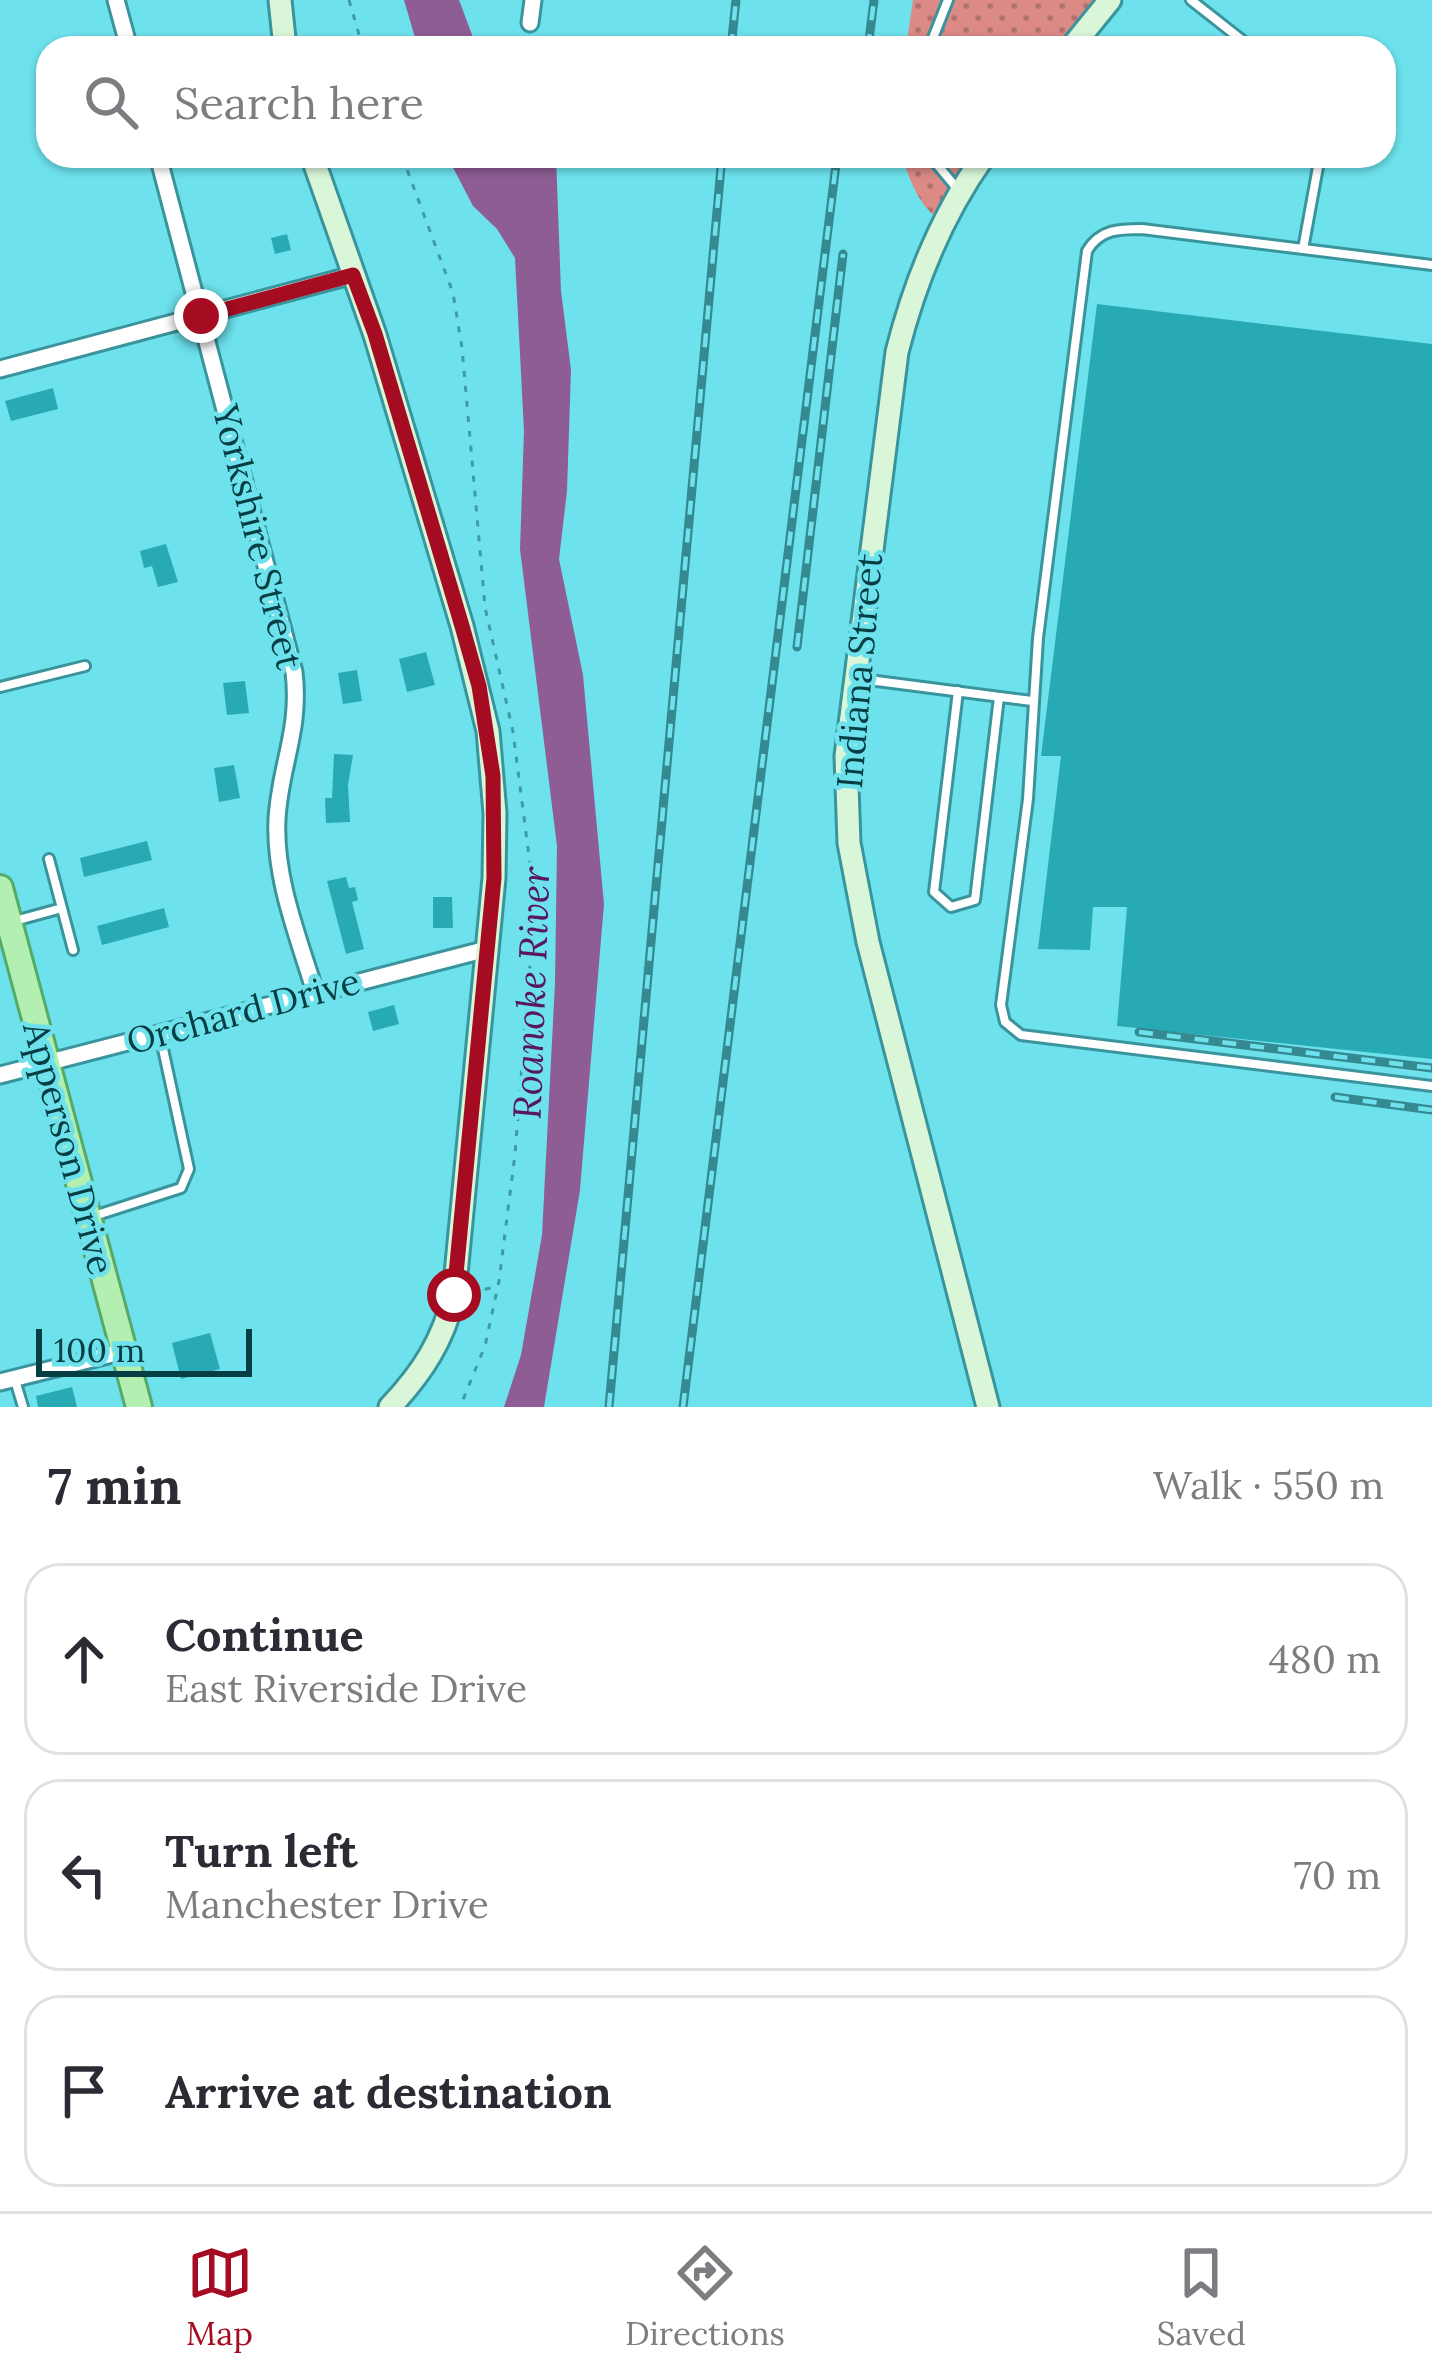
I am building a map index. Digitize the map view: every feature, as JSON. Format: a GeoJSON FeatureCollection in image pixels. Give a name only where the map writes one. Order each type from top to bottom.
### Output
{"type":"FeatureCollection","features":[{"type":"Feature","properties":{"kind":"main road","name":"Apperson Drive"},"geometry":{"type":"LineString","coordinates":[[0,888],[139,1407]]}},
{"type":"Feature","properties":{"kind":"street"},"geometry":{"type":"LineString","coordinates":[[116,0],[126,36]]}},
{"type":"Feature","properties":{"kind":"street"},"geometry":{"type":"LineString","coordinates":[[280,0],[284,36]]}},
{"type":"Feature","properties":{"kind":"street"},"geometry":{"type":"LineString","coordinates":[[530,22],[533,0]]}},
{"type":"Feature","properties":{"kind":"street"},"geometry":{"type":"LineString","coordinates":[[1081,36],[1110,0]]}},
{"type":"Feature","properties":{"kind":"street","name":"Yorkshire Street"},"geometry":{"type":"LineString","coordinates":[[161,168],[294,672],[297,722],[278,804],[278,860],[315,992]]}},
{"type":"Feature","properties":{"kind":"street"},"geometry":{"type":"LineString","coordinates":[[316,168],[375,334],[456,604],[488,731],[495,813],[488,949],[454,1295],[430,1360],[389,1407]]}},
{"type":"Feature","properties":{"kind":"street","name":"Indiana Street"},"geometry":{"type":"LineString","coordinates":[[976,168],[922,267],[897,352],[854,679],[846,800],[856,886],[988,1407]]}},
{"type":"Feature","properties":{"kind":"street"},"geometry":{"type":"LineString","coordinates":[[0,369],[353,275]]}},
{"type":"Feature","properties":{"kind":"street","name":"Orchard Drive"},"geometry":{"type":"LineString","coordinates":[[0,1075],[488,949]]}},
{"type":"Feature","properties":{"kind":"street"},"geometry":{"type":"LineString","coordinates":[[8,1380],[124,1351]]}},
{"type":"Feature","properties":{"kind":"lane"},"geometry":{"type":"LineString","coordinates":[[934,36],[948,0]]}},
{"type":"Feature","properties":{"kind":"lane"},"geometry":{"type":"LineString","coordinates":[[1191,0],[1237,36]]}},
{"type":"Feature","properties":{"kind":"lane"},"geometry":{"type":"LineString","coordinates":[[940,168],[960,192]]}},
{"type":"Feature","properties":{"kind":"lane"},"geometry":{"type":"LineString","coordinates":[[1303,249],[1318,168]]}},
{"type":"Feature","properties":{"kind":"lane"},"geometry":{"type":"LineString","coordinates":[[1432,265],[1142,229],[1107,231],[1087,251],[1032,701],[1028,799],[1001,1005],[1005,1022],[1021,1035],[1432,1086]]}},
{"type":"Feature","properties":{"kind":"lane"},"geometry":{"type":"LineString","coordinates":[[0,687],[85,666]]}},
{"type":"Feature","properties":{"kind":"lane"},"geometry":{"type":"LineString","coordinates":[[854,679],[1032,701]]}},
{"type":"Feature","properties":{"kind":"lane"},"geometry":{"type":"LineString","coordinates":[[958,691],[934,892],[951,907],[975,900],[999,697]]}},
{"type":"Feature","properties":{"kind":"lane"},"geometry":{"type":"LineString","coordinates":[[50,859],[73,950]]}},
{"type":"Feature","properties":{"kind":"lane"},"geometry":{"type":"LineString","coordinates":[[9,922],[62,908]]}},
{"type":"Feature","properties":{"kind":"lane"},"geometry":{"type":"LineString","coordinates":[[87,1218],[181,1188],[187,1182],[189,1169],[160,1032]]}},
{"type":"Feature","properties":{"kind":"lane"},"geometry":{"type":"LineString","coordinates":[[8,1380],[23,1407]]}},
{"type":"Feature","properties":{"kind":"path"},"geometry":{"type":"LineString","coordinates":[[349,0],[360,36]]}},
{"type":"Feature","properties":{"kind":"path"},"geometry":{"type":"LineString","coordinates":[[454,1295],[498,1287]]}},
{"type":"Feature","properties":{"kind":"shaded area"},"geometry":{"type":"Polygon","coordinates":[[[404,0],[459,0],[472,36],[414,36],[404,0]]]}},
{"type":"Feature","properties":{"kind":"shaded area"},"geometry":{"type":"Polygon","coordinates":[[[913,0],[1098,0],[1078,36],[908,36],[913,0]]]}},
{"type":"Feature","properties":{"kind":"shaded area"},"geometry":{"type":"Polygon","coordinates":[[[453,168],[556,168],[561,291],[571,370],[567,491],[559,559],[583,675],[604,904],[580,1190],[544,1407],[504,1407],[521,1355],[542,1235],[557,846],[520,549],[524,431],[515,258],[497,229],[473,206],[453,168]]]}},
{"type":"Feature","properties":{"kind":"shaded area"},"geometry":{"type":"Polygon","coordinates":[[[906,168],[977,168],[943,222],[912,185],[906,168]]]}},
{"type":"Feature","properties":{"kind":"building"},"geometry":{"type":"Polygon","coordinates":[[[287,234],[291,250],[275,254],[271,238],[287,234]]]}},
{"type":"Feature","properties":{"kind":"building"},"geometry":{"type":"Polygon","coordinates":[[[1097,304],[1432,344],[1432,1059],[1117,1026],[1127,907],[1093,907],[1090,950],[1038,949],[1061,756],[1041,756],[1097,304]]]}},
{"type":"Feature","properties":{"kind":"building"},"geometry":{"type":"Polygon","coordinates":[[[53,388],[58,409],[11,421],[5,401],[53,388]]]}},
{"type":"Feature","properties":{"kind":"building"},"geometry":{"type":"Polygon","coordinates":[[[166,544],[178,582],[158,587],[152,566],[144,568],[140,551],[166,544]]]}},
{"type":"Feature","properties":{"kind":"building"},"geometry":{"type":"Polygon","coordinates":[[[426,652],[435,685],[407,692],[399,659],[426,652]]]}},
{"type":"Feature","properties":{"kind":"building"},"geometry":{"type":"Polygon","coordinates":[[[357,670],[362,701],[343,704],[338,673],[357,670]]]}},
{"type":"Feature","properties":{"kind":"building"},"geometry":{"type":"Polygon","coordinates":[[[245,681],[249,713],[227,715],[223,683],[245,681]]]}},
{"type":"Feature","properties":{"kind":"building"},"geometry":{"type":"Polygon","coordinates":[[[334,754],[353,755],[348,785],[350,822],[326,823],[325,798],[332,798],[334,754]]]}},
{"type":"Feature","properties":{"kind":"building"},"geometry":{"type":"Polygon","coordinates":[[[234,765],[240,798],[219,802],[214,768],[234,765]]]}},
{"type":"Feature","properties":{"kind":"building"},"geometry":{"type":"Polygon","coordinates":[[[147,841],[152,860],[84,877],[80,858],[147,841]]]}},
{"type":"Feature","properties":{"kind":"building"},"geometry":{"type":"Polygon","coordinates":[[[346,877],[349,888],[355,887],[358,900],[352,902],[364,949],[346,954],[327,881],[346,877]]]}},
{"type":"Feature","properties":{"kind":"building"},"geometry":{"type":"Polygon","coordinates":[[[433,897],[452,897],[453,928],[433,928],[433,897]]]}},
{"type":"Feature","properties":{"kind":"building"},"geometry":{"type":"Polygon","coordinates":[[[164,908],[169,927],[102,945],[97,926],[164,908]]]}},
{"type":"Feature","properties":{"kind":"building"},"geometry":{"type":"Polygon","coordinates":[[[394,1005],[399,1024],[373,1031],[368,1012],[394,1005]]]}},
{"type":"Feature","properties":{"kind":"building"},"geometry":{"type":"Polygon","coordinates":[[[210,1333],[220,1369],[181,1379],[172,1343],[210,1333]]]}},
{"type":"Feature","properties":{"kind":"building"},"geometry":{"type":"Polygon","coordinates":[[[72,1387],[77,1407],[38,1407],[36,1396],[72,1387]]]}},
{"type":"Feature","properties":{"kind":"railway"},"geometry":{"type":"LineString","coordinates":[[732,36],[736,0]]}},
{"type":"Feature","properties":{"kind":"railway"},"geometry":{"type":"LineString","coordinates":[[870,36],[874,0]]}},
{"type":"Feature","properties":{"kind":"railway"},"geometry":{"type":"LineString","coordinates":[[609,1407],[721,168]]}},
{"type":"Feature","properties":{"kind":"railway"},"geometry":{"type":"LineString","coordinates":[[683,1407],[836,168]]}},
{"type":"Feature","properties":{"kind":"railway"},"geometry":{"type":"LineString","coordinates":[[797,647],[843,254]]}},
{"type":"Feature","properties":{"kind":"railway"},"geometry":{"type":"LineString","coordinates":[[1139,1032],[1432,1068]]}},
{"type":"Feature","properties":{"kind":"railway"},"geometry":{"type":"LineString","coordinates":[[1335,1097],[1432,1110]]}},
{"type":"Feature","properties":{"kind":"route"},"geometry":{"type":"LineString","coordinates":[[201,316],[353,275],[375,334],[479,686],[493,776],[494,878],[454,1295]]}},
{"type":"Feature","properties":{"kind":"water label","name":"Roanoke River"},"geometry":{"type":"Point","coordinates":[531,993]}}]}
